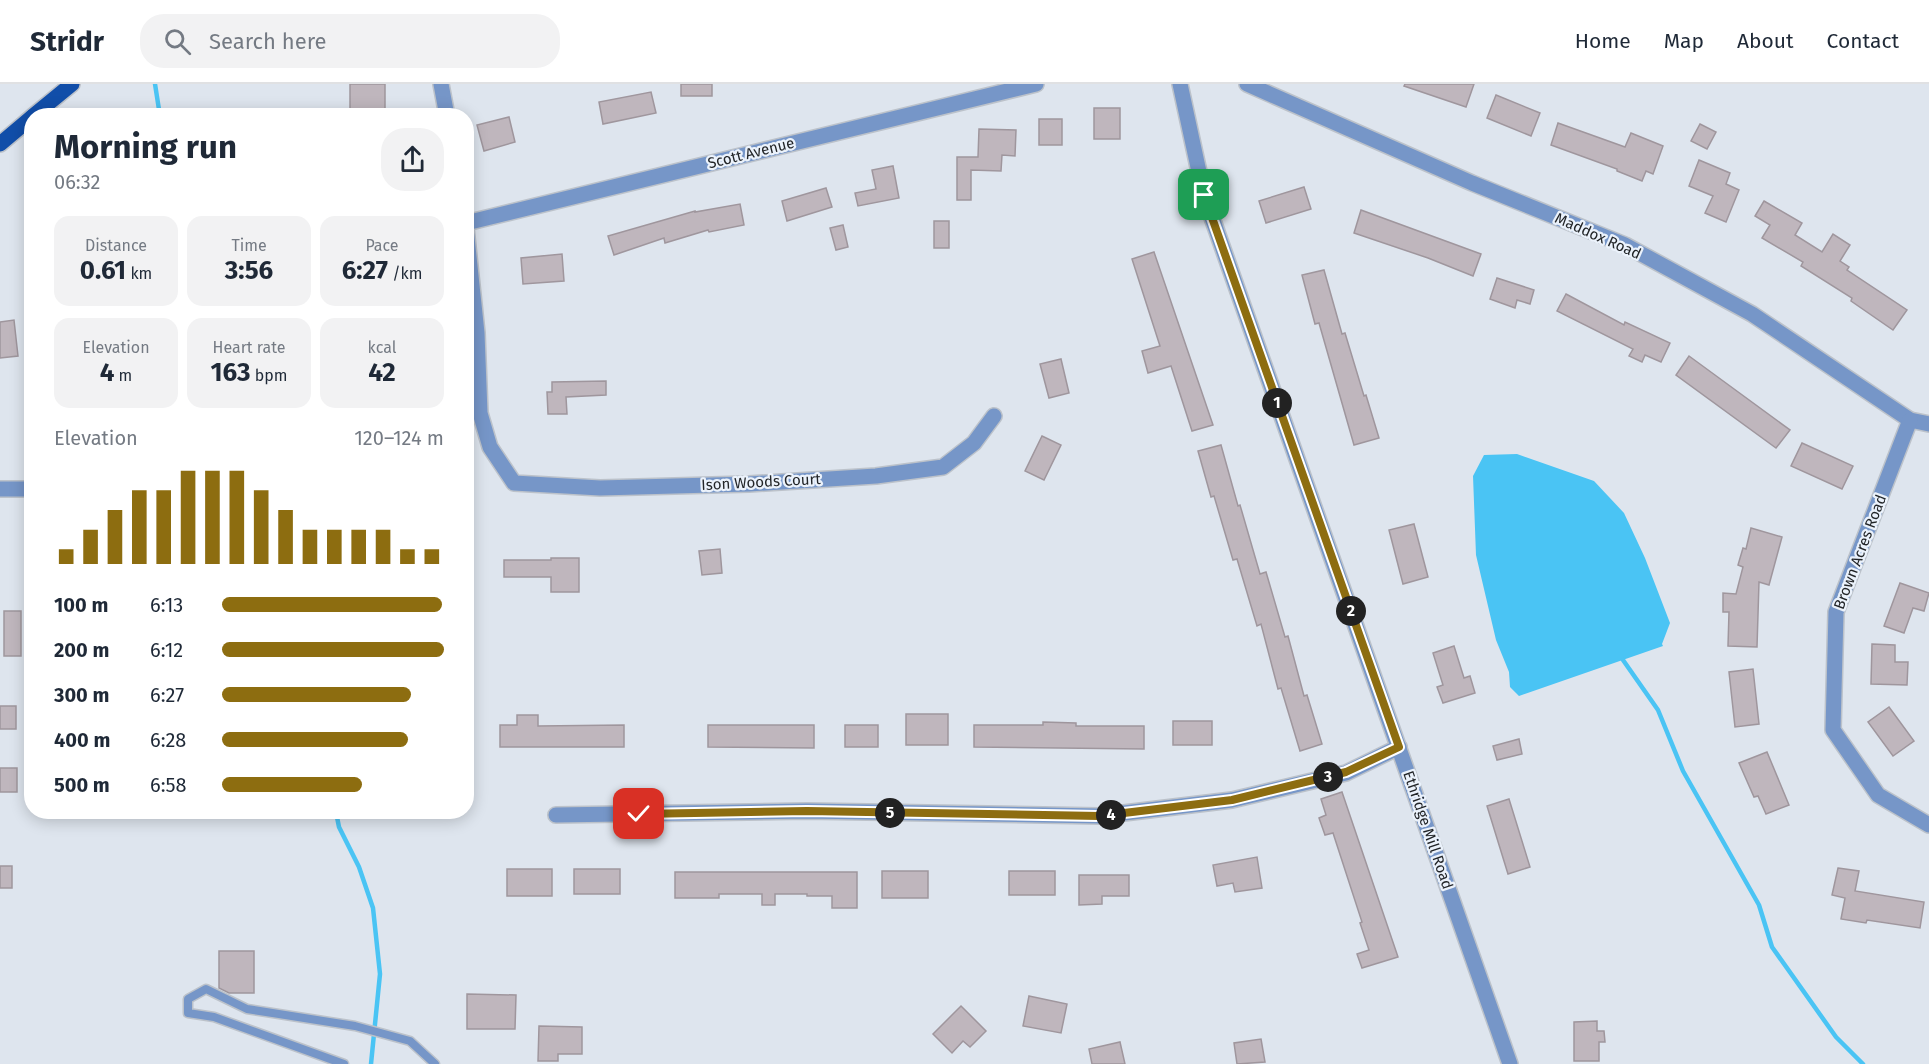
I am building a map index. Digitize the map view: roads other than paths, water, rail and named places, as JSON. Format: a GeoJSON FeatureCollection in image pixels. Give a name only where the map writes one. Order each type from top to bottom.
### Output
{"type":"FeatureCollection","features":[{"type":"Feature","properties":{"kind":"main road"},"geometry":{"type":"LineString","coordinates":[[42,108],[72,84]]}},
{"type":"Feature","properties":{"kind":"main road"},"geometry":{"type":"LineString","coordinates":[[0,144],[24,123]]}},
{"type":"Feature","properties":{"kind":"street"},"geometry":{"type":"LineString","coordinates":[[441,84],[446,108]]}},
{"type":"Feature","properties":{"kind":"street","name":"Scott Avenue"},"geometry":{"type":"LineString","coordinates":[[474,221],[1036,84]]}},
{"type":"Feature","properties":{"kind":"street","name":"Ethridge Mill Road"},"geometry":{"type":"LineString","coordinates":[[1180,84],[1204,195],[1510,1064]]}},
{"type":"Feature","properties":{"kind":"street","name":"Maddox Road"},"geometry":{"type":"LineString","coordinates":[[1247,84],[1472,183],[1624,245],[1752,314],[1910,420],[1929,424]]}},
{"type":"Feature","properties":{"kind":"street","name":"Ison Woods Court"},"geometry":{"type":"LineString","coordinates":[[474,304],[480,413],[490,447],[514,483],[600,488],[749,484],[876,476],[943,467],[974,443],[994,416]]}},
{"type":"Feature","properties":{"kind":"street","name":"Brown Acres Road"},"geometry":{"type":"LineString","coordinates":[[1910,420],[1836,612],[1833,730],[1878,795],[1929,825]]}},
{"type":"Feature","properties":{"kind":"street"},"geometry":{"type":"LineString","coordinates":[[0,489],[24,489]]}},
{"type":"Feature","properties":{"kind":"street"},"geometry":{"type":"LineString","coordinates":[[555,815],[807,811],[1099,816],[1232,800],[1346,772],[1399,747]]}},
{"type":"Feature","properties":{"kind":"lane"},"geometry":{"type":"LineString","coordinates":[[344,1064],[214,1017],[188,1013],[188,999],[206,989],[247,1009],[355,1026],[410,1041],[435,1064]]}},
{"type":"Feature","properties":{"kind":"water"},"geometry":{"type":"Polygon","coordinates":[[[1517,454],[1594,481],[1624,513],[1645,558],[1670,623],[1663,646],[1519,696],[1510,687],[1509,672],[1496,640],[1476,555],[1473,476],[1484,455],[1517,454]]]}},
{"type":"Feature","properties":{"kind":"waterway"},"geometry":{"type":"LineString","coordinates":[[155,84],[159,108]]}},
{"type":"Feature","properties":{"kind":"waterway"},"geometry":{"type":"LineString","coordinates":[[1623,660],[1658,710],[1683,771],[1759,905],[1772,947],[1836,1037],[1863,1064]]}},
{"type":"Feature","properties":{"kind":"waterway"},"geometry":{"type":"LineString","coordinates":[[337,819],[339,827],[359,867],[373,908],[380,974],[371,1064]]}}]}
